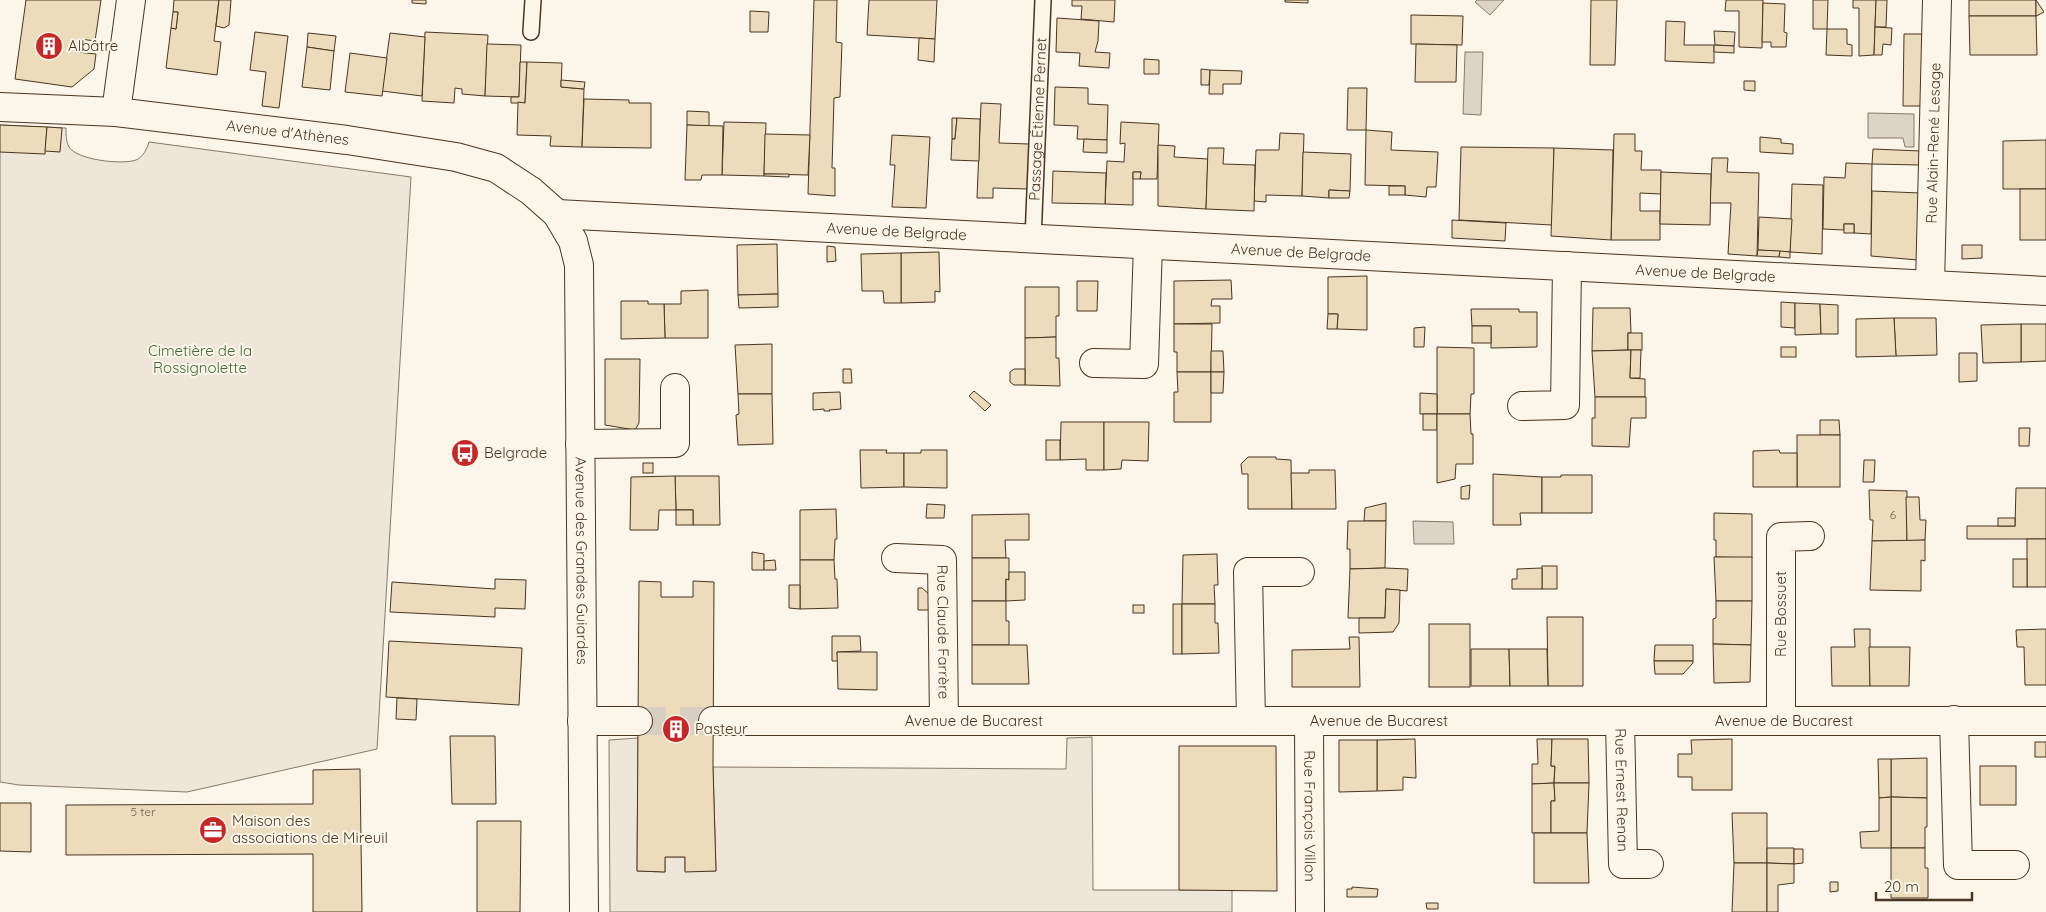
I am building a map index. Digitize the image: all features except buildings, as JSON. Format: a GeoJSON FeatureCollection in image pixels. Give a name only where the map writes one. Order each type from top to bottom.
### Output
{"type":"FeatureCollection","features":[{"type":"Feature","properties":{"kind":"street"},"geometry":{"type":"LineString","coordinates":[[116,112],[131,0]]}},
{"type":"Feature","properties":{"kind":"street","name":"Rue Alain-René Lesage"},"geometry":{"type":"LineString","coordinates":[[1930,285],[1937,0]]}},
{"type":"Feature","properties":{"kind":"street","name":"Avenue d'Athènes"},"geometry":{"type":"LineString","coordinates":[[0,107],[116,112],[347,140],[456,157],[496,168],[531,191],[557,214]]}},
{"type":"Feature","properties":{"kind":"street","name":"Avenue de Belgrade"},"geometry":{"type":"LineString","coordinates":[[557,214],[2046,291]]}},
{"type":"Feature","properties":{"kind":"street","name":"Avenue des Grandes Guiardes"},"geometry":{"type":"LineString","coordinates":[[557,214],[573,241],[580,265],[584,912]]}},
{"type":"Feature","properties":{"kind":"street"},"geometry":{"type":"LineString","coordinates":[[1094,364],[1144,364],[1148,245]]}},
{"type":"Feature","properties":{"kind":"street"},"geometry":{"type":"LineString","coordinates":[[1522,406],[1565,405],[1567,266]]}},
{"type":"Feature","properties":{"kind":"street"},"geometry":{"type":"LineString","coordinates":[[580,444],[675,444],[675,388]]}},
{"type":"Feature","properties":{"kind":"street","name":"Rue Bossuet"},"geometry":{"type":"LineString","coordinates":[[1781,721],[1781,537],[1810,536]]}},
{"type":"Feature","properties":{"kind":"street","name":"Rue Claude Farrère"},"geometry":{"type":"LineString","coordinates":[[896,558],[942,560],[944,721]]}},
{"type":"Feature","properties":{"kind":"street"},"geometry":{"type":"LineString","coordinates":[[1251,721],[1248,572],[1300,572]]}},
{"type":"Feature","properties":{"kind":"street","name":"Avenue de Bucarest"},"geometry":{"type":"LineString","coordinates":[[713,720],[2046,721]]}},
{"type":"Feature","properties":{"kind":"street"},"geometry":{"type":"LineString","coordinates":[[1954,720],[1958,865],[2015,865]]}},
{"type":"Feature","properties":{"kind":"street"},"geometry":{"type":"LineString","coordinates":[[582,721],[638,721]]}},
{"type":"Feature","properties":{"kind":"street","name":"Rue François Villon"},"geometry":{"type":"LineString","coordinates":[[1309,721],[1310,912]]}},
{"type":"Feature","properties":{"kind":"street","name":"Rue Ernest Renan"},"geometry":{"type":"LineString","coordinates":[[1620,721],[1623,864],[1649,864]]}},
{"type":"Feature","properties":{"kind":"lane"},"geometry":{"type":"LineString","coordinates":[[531,32],[534,0]]}},
{"type":"Feature","properties":{"kind":"lane","name":"Passage Étienne Pernet"},"geometry":{"type":"LineString","coordinates":[[1033,239],[1044,0]]}},
{"type":"Feature","properties":{"kind":"green space","name":"Cimetière de la Rossignolette"},"geometry":{"type":"Polygon","coordinates":[[[0,125],[66,128],[68,145],[74,151],[90,158],[111,162],[136,160],[141,157],[149,142],[411,177],[377,749],[187,792],[19,785],[0,782],[0,125]]]}},
{"type":"Feature","properties":{"kind":"green space"},"geometry":{"type":"Polygon","coordinates":[[[1092,737],[1093,890],[1232,890],[1232,912],[610,912],[609,740],[638,738],[637,871],[665,872],[665,857],[685,857],[685,871],[716,871],[713,767],[1066,769],[1067,738],[1092,737]]]}},
{"type":"Feature","properties":{"kind":"shaded area"},"geometry":{"type":"Polygon","coordinates":[[[1477,0],[1504,0],[1490,15],[1475,2],[1477,0]]]}},
{"type":"Feature","properties":{"kind":"shaded area"},"geometry":{"type":"Polygon","coordinates":[[[1465,52],[1483,52],[1481,115],[1463,114],[1465,52]]]}},
{"type":"Feature","properties":{"kind":"shaded area"},"geometry":{"type":"Polygon","coordinates":[[[1868,113],[1914,114],[1914,147],[1905,147],[1903,138],[1868,138],[1868,113]]]}},
{"type":"Feature","properties":{"kind":"shaded area"},"geometry":{"type":"Polygon","coordinates":[[[1413,521],[1453,522],[1454,544],[1414,544],[1413,521]]]}},
{"type":"Feature","properties":{"kind":"tunnel"},"geometry":{"type":"LineString","coordinates":[[638,721],[713,721]]}},
{"type":"Feature","properties":{"kind":"place","name":"Albâtre"},"geometry":{"type":"Point","coordinates":[49,46]}},
{"type":"Feature","properties":{"kind":"place","name":"Belgrade"},"geometry":{"type":"Point","coordinates":[465,453]}},
{"type":"Feature","properties":{"kind":"place","name":"Pasteur"},"geometry":{"type":"Point","coordinates":[676,729]}},
{"type":"Feature","properties":{"kind":"place","name":"Maison des associations de Mireuil"},"geometry":{"type":"Point","coordinates":[213,830]}}]}
